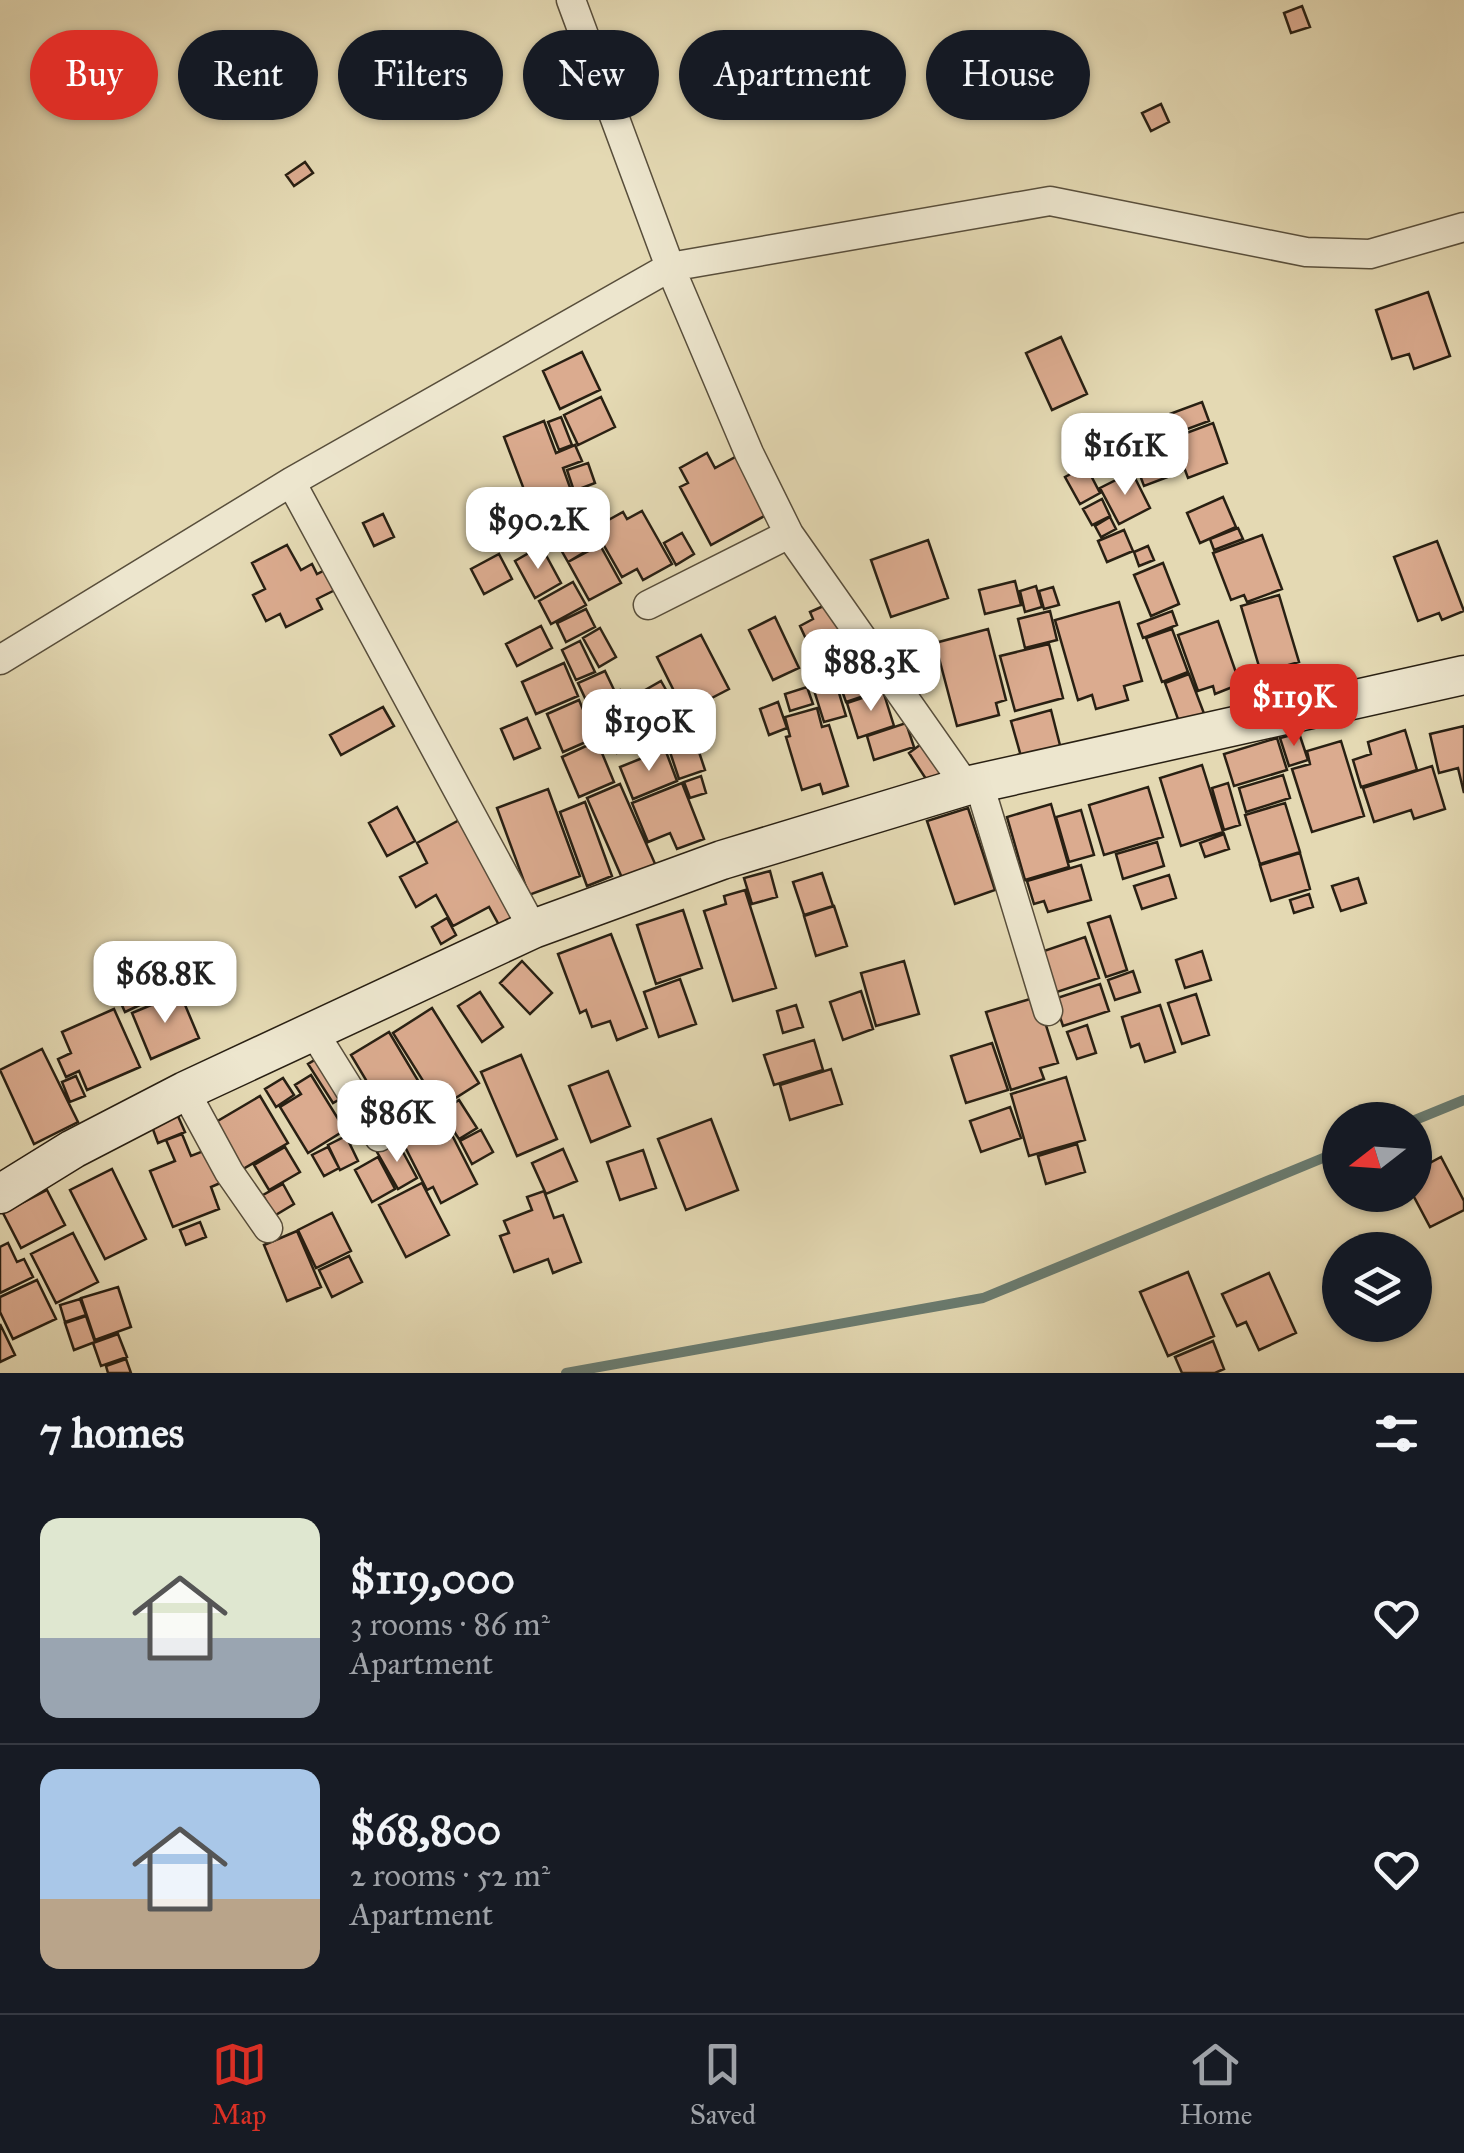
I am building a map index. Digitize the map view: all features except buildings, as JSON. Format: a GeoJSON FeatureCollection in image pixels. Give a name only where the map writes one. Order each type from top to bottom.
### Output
{"type":"FeatureCollection","features":[{"type":"Feature","properties":{"kind":"street"},"geometry":{"type":"LineString","coordinates":[[571,0],[670,267],[748,453],[790,534],[973,785],[1048,1011]]}},
{"type":"Feature","properties":{"kind":"street"},"geometry":{"type":"LineString","coordinates":[[0,660],[290,482],[670,267],[1050,201],[1306,252],[1370,254],[1464,227]]}},
{"type":"Feature","properties":{"kind":"street"},"geometry":{"type":"LineString","coordinates":[[290,482],[533,929]]}},
{"type":"Feature","properties":{"kind":"street"},"geometry":{"type":"LineString","coordinates":[[648,605],[790,534]]}},
{"type":"Feature","properties":{"kind":"street"},"geometry":{"type":"LineString","coordinates":[[0,1194],[73,1149],[312,1031],[533,929],[722,860],[973,785],[1464,675]]}},
{"type":"Feature","properties":{"kind":"street"},"geometry":{"type":"LineString","coordinates":[[312,1031],[379,1137]]}},
{"type":"Feature","properties":{"kind":"street"},"geometry":{"type":"LineString","coordinates":[[185,1091],[229,1172],[268,1228]]}},
{"type":"Feature","properties":{"kind":"waterway"},"geometry":{"type":"LineString","coordinates":[[1432,1113],[1464,1100]]}},
{"type":"Feature","properties":{"kind":"waterway"},"geometry":{"type":"LineString","coordinates":[[566,1373],[983,1298],[1322,1158]]}}]}
